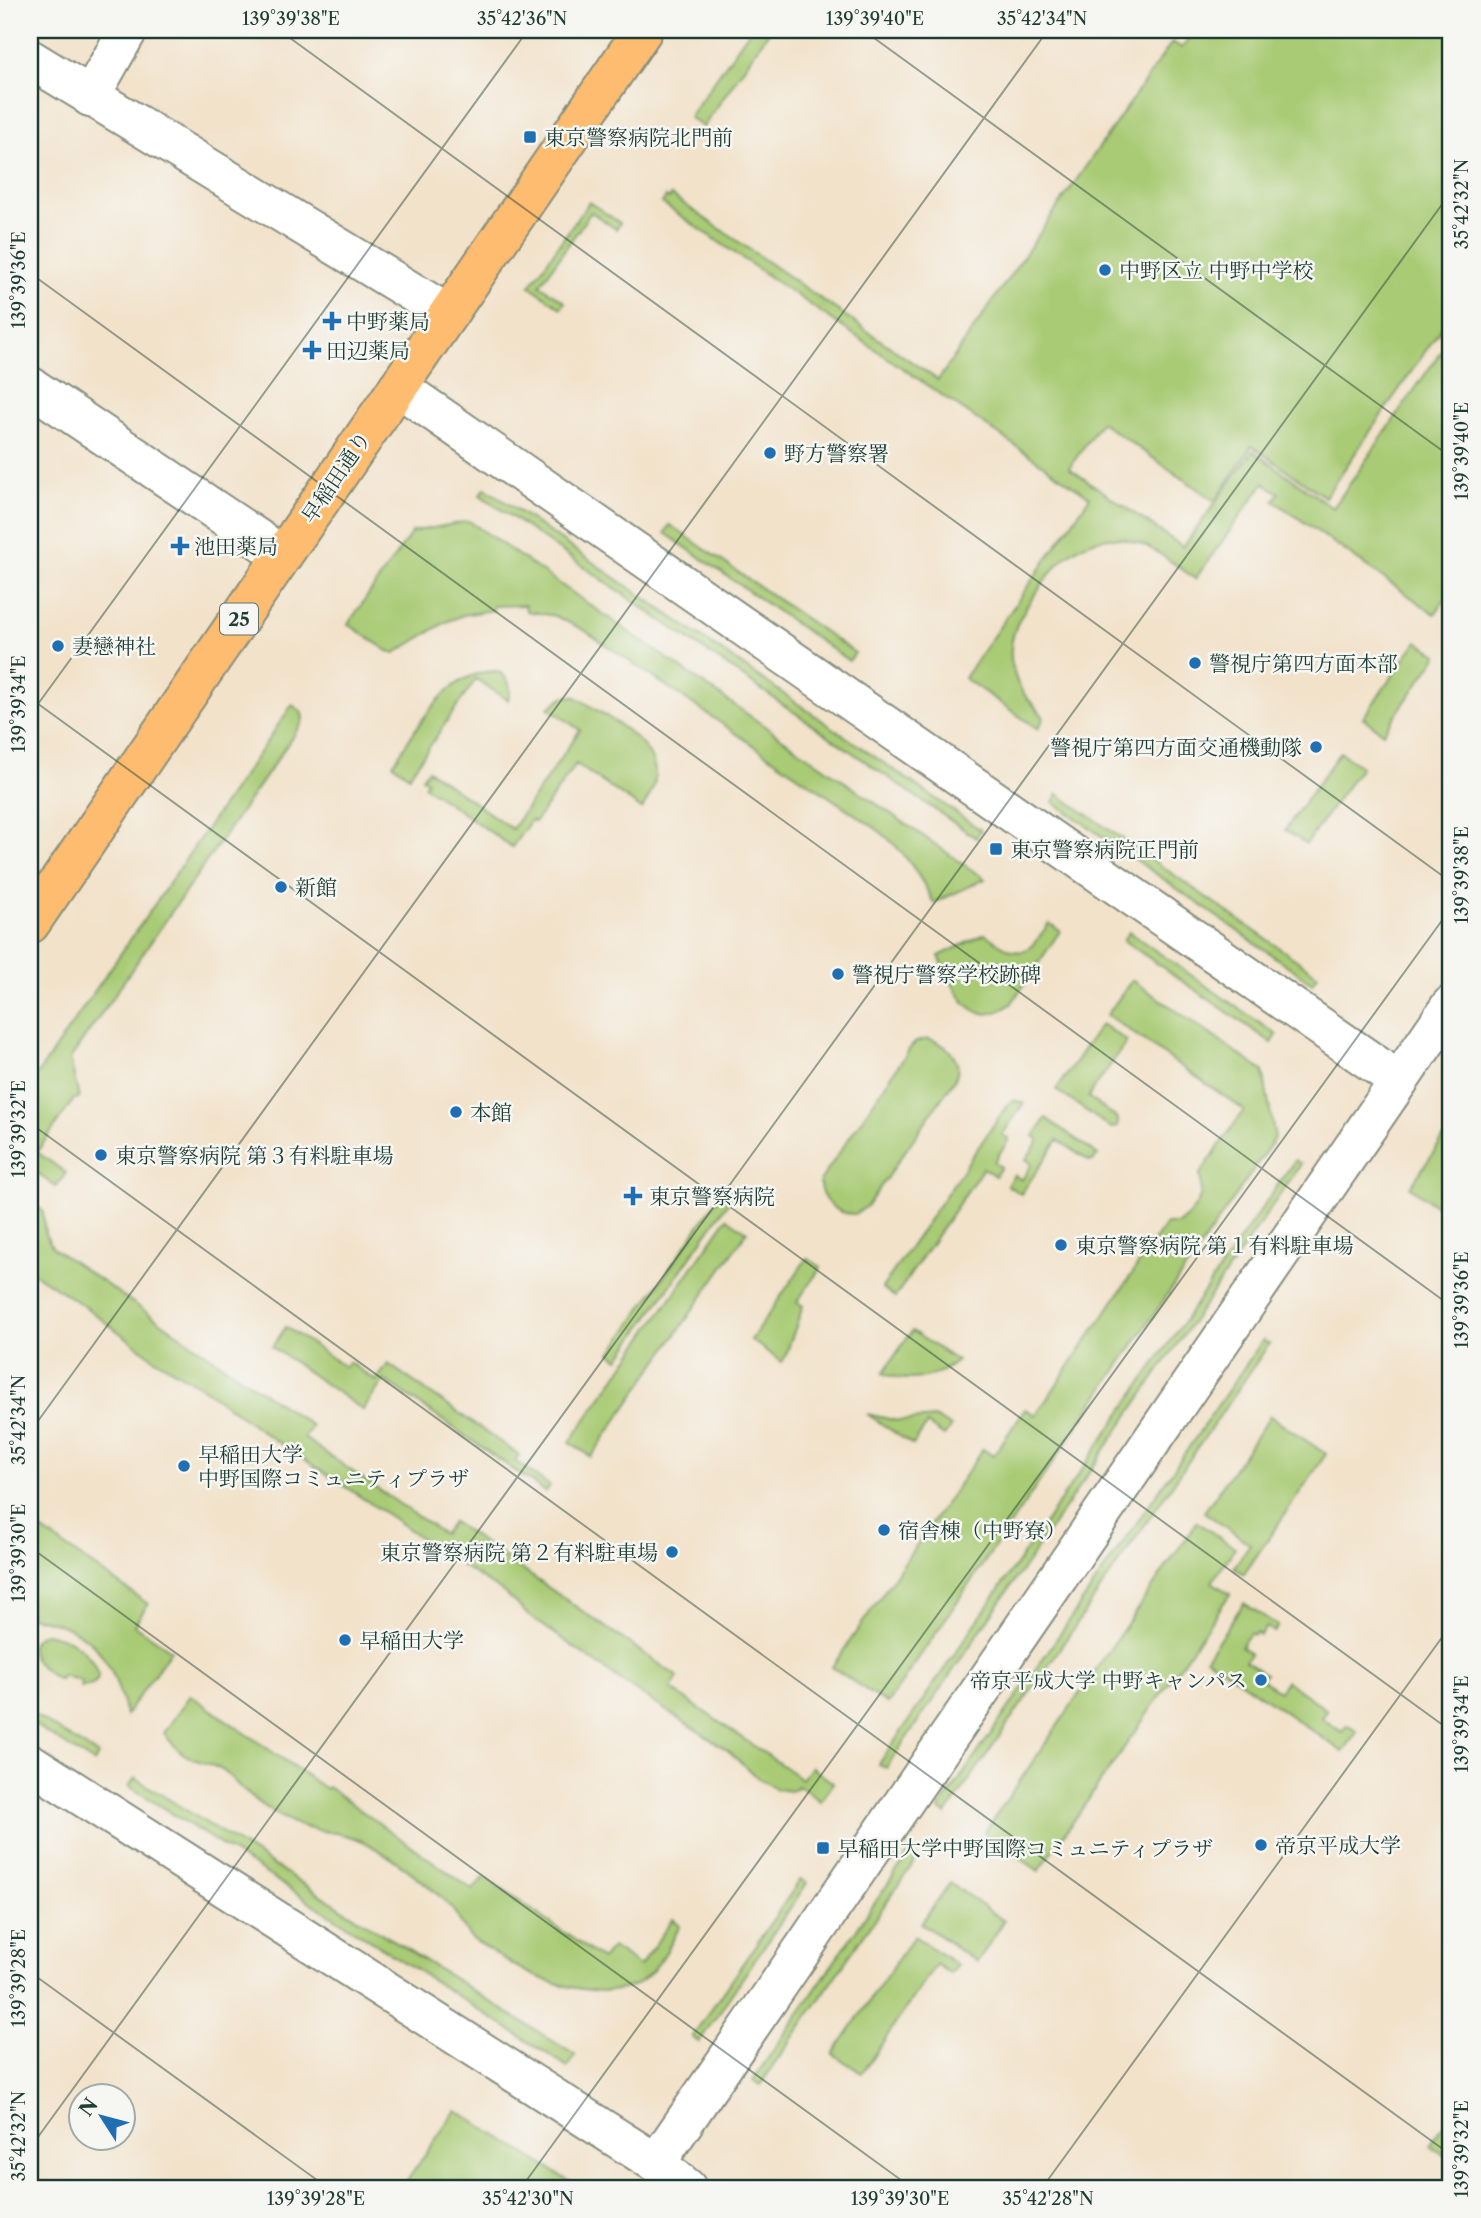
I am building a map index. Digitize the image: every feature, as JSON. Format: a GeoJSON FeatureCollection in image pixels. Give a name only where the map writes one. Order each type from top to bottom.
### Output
{"type":"FeatureCollection","features":[{"type":"Feature","properties":{"kind":"main road","name":"早稲田通り"},"geometry":{"type":"LineString","coordinates":[[30,924],[643,30]]}},
{"type":"Feature","properties":{"kind":"street"},"geometry":{"type":"LineString","coordinates":[[90,97],[128,30]]}},
{"type":"Feature","properties":{"kind":"street"},"geometry":{"type":"LineString","coordinates":[[30,59],[448,314]]}},
{"type":"Feature","properties":{"kind":"street"},"geometry":{"type":"LineString","coordinates":[[30,386],[282,555]]}},
{"type":"Feature","properties":{"kind":"street"},"geometry":{"type":"LineString","coordinates":[[398,387],[1399,1081]]}},
{"type":"Feature","properties":{"kind":"street"},"geometry":{"type":"LineString","coordinates":[[656,2163],[1451,1005]]}},
{"type":"Feature","properties":{"kind":"street"},"geometry":{"type":"LineString","coordinates":[[30,1763],[656,2163],[687,2188]]}},
{"type":"Feature","properties":{"kind":"green space"},"geometry":{"type":"Polygon","coordinates":[[[750,30],[770,30],[703,127],[689,117],[750,30]]]}},
{"type":"Feature","properties":{"kind":"green space"},"geometry":{"type":"Polygon","coordinates":[[[1195,30],[1451,30],[1451,314],[1325,497],[1252,446],[1215,501],[1101,422],[1069,468],[1183,547],[1253,451],[1333,508],[1451,337],[1451,603],[1445,599],[1435,614],[1274,501],[1279,493],[1264,483],[1195,579],[1145,545],[1121,538],[1086,544],[1059,563],[1024,611],[1012,642],[1012,666],[1016,679],[1044,718],[1038,729],[964,678],[1090,497],[662,203],[671,195],[938,380],[1172,42],[1182,48],[1195,30]]]}},
{"type":"Feature","properties":{"kind":"green space"},"geometry":{"type":"Polygon","coordinates":[[[589,202],[620,223],[616,229],[591,212],[540,285],[565,302],[561,308],[530,286],[589,202]]]}},
{"type":"Feature","properties":{"kind":"green space"},"geometry":{"type":"Polygon","coordinates":[[[485,488],[981,830],[976,838],[480,495],[485,488]]]}},
{"type":"Feature","properties":{"kind":"green space"},"geometry":{"type":"Polygon","coordinates":[[[469,521],[985,879],[934,903],[910,863],[878,830],[584,630],[555,616],[526,611],[525,605],[493,606],[493,610],[463,615],[446,622],[395,653],[348,624],[412,532],[469,521]]]}},
{"type":"Feature","properties":{"kind":"green space"},"geometry":{"type":"Polygon","coordinates":[[[670,525],[855,653],[849,661],[665,533],[670,525]]]}},
{"type":"Feature","properties":{"kind":"green space"},"geometry":{"type":"Polygon","coordinates":[[[1417,641],[1438,655],[1383,733],[1363,718],[1417,641]]]}},
{"type":"Feature","properties":{"kind":"green space"},"geometry":{"type":"Polygon","coordinates":[[[497,671],[509,683],[508,700],[476,679],[409,776],[393,764],[423,719],[448,691],[462,680],[497,671]]]}},
{"type":"Feature","properties":{"kind":"green space"},"geometry":{"type":"Polygon","coordinates":[[[572,696],[630,733],[650,756],[655,770],[654,784],[642,809],[576,764],[535,822],[531,820],[512,847],[424,786],[427,781],[422,778],[428,770],[512,829],[580,730],[549,708],[563,697],[572,696]]]}},
{"type":"Feature","properties":{"kind":"green space"},"geometry":{"type":"Polygon","coordinates":[[[292,705],[301,712],[302,723],[70,1059],[79,1098],[74,1099],[37,1152],[66,1173],[56,1187],[30,1168],[30,1085],[292,705]]]}},
{"type":"Feature","properties":{"kind":"green space"},"geometry":{"type":"Polygon","coordinates":[[[1340,752],[1361,767],[1306,844],[1285,830],[1340,752]]]}},
{"type":"Feature","properties":{"kind":"green space"},"geometry":{"type":"Polygon","coordinates":[[[1058,794],[1318,975],[1312,983],[1053,802],[1058,794]]]}},
{"type":"Feature","properties":{"kind":"green space"},"geometry":{"type":"Polygon","coordinates":[[[1049,923],[1060,931],[1011,1004],[997,1012],[984,1014],[965,1002],[950,980],[939,956],[985,934],[1006,948],[1021,951],[1034,943],[1049,923]]]}},
{"type":"Feature","properties":{"kind":"green space"},"geometry":{"type":"Polygon","coordinates":[[[1129,932],[1277,1035],[1272,1043],[1123,940],[1129,932]]]}},
{"type":"Feature","properties":{"kind":"green space"},"geometry":{"type":"Polygon","coordinates":[[[1132,980],[1263,1071],[1275,1138],[887,1704],[832,1667],[983,1449],[993,1456],[1025,1409],[1036,1415],[1166,1224],[1178,1224],[1194,1209],[1200,1196],[1200,1174],[1244,1110],[1107,1015],[1132,980]]]}},
{"type":"Feature","properties":{"kind":"green space"},"geometry":{"type":"Polygon","coordinates":[[[1101,1024],[1127,1041],[1088,1097],[1118,1119],[1118,1126],[1111,1128],[1056,1090],[1101,1024]]]}},
{"type":"Feature","properties":{"kind":"green space"},"geometry":{"type":"Polygon","coordinates":[[[928,1039],[952,1053],[957,1065],[955,1079],[867,1206],[856,1214],[836,1209],[826,1200],[820,1188],[820,1181],[911,1047],[916,1042],[928,1039]]]}},
{"type":"Feature","properties":{"kind":"green space"},"geometry":{"type":"Polygon","coordinates":[[[1013,1100],[1024,1103],[1002,1135],[1009,1139],[994,1162],[1001,1167],[995,1176],[983,1168],[895,1297],[882,1288],[1013,1100]]]}},
{"type":"Feature","properties":{"kind":"green space"},"geometry":{"type":"Polygon","coordinates":[[[1046,1118],[1098,1155],[1093,1161],[1089,1161],[1058,1140],[1021,1194],[1007,1185],[1014,1175],[1022,1180],[1032,1164],[1026,1159],[1039,1140],[1034,1136],[1046,1118]]]}},
{"type":"Feature","properties":{"kind":"green space"},"geometry":{"type":"Polygon","coordinates":[[[1451,1127],[1451,1216],[1410,1187],[1451,1127]]]}},
{"type":"Feature","properties":{"kind":"green space"},"geometry":{"type":"Polygon","coordinates":[[[1295,1160],[1301,1164],[886,1768],[879,1764],[1295,1160]]]}},
{"type":"Feature","properties":{"kind":"green space"},"geometry":{"type":"Polygon","coordinates":[[[728,1184],[737,1190],[619,1359],[611,1353],[728,1184]]]}},
{"type":"Feature","properties":{"kind":"green space"},"geometry":{"type":"Polygon","coordinates":[[[30,1202],[43,1211],[45,1234],[53,1248],[312,1426],[304,1438],[443,1534],[453,1522],[678,1677],[671,1689],[802,1779],[811,1767],[833,1783],[821,1801],[799,1786],[790,1791],[777,1789],[753,1774],[730,1752],[627,1685],[527,1614],[503,1592],[267,1435],[206,1390],[155,1359],[84,1306],[30,1271],[30,1202]]]}},
{"type":"Feature","properties":{"kind":"green space"},"geometry":{"type":"Polygon","coordinates":[[[727,1218],[747,1232],[591,1457],[570,1442],[727,1218]]]}},
{"type":"Feature","properties":{"kind":"green space"},"geometry":{"type":"Polygon","coordinates":[[[807,1258],[821,1267],[797,1302],[803,1306],[782,1362],[751,1340],[807,1258]]]}},
{"type":"Feature","properties":{"kind":"green space"},"geometry":{"type":"Polygon","coordinates":[[[286,1327],[345,1367],[349,1362],[376,1381],[388,1364],[519,1455],[515,1461],[550,1486],[546,1492],[384,1380],[363,1410],[272,1347],[286,1327]]]}},
{"type":"Feature","properties":{"kind":"green space"},"geometry":{"type":"Polygon","coordinates":[[[912,1331],[957,1361],[940,1372],[922,1378],[902,1379],[883,1373],[912,1331]]]}},
{"type":"Feature","properties":{"kind":"green space"},"geometry":{"type":"Polygon","coordinates":[[[1263,1340],[1269,1344],[946,1814],[939,1809],[1263,1340]]]}},
{"type":"Feature","properties":{"kind":"green space"},"geometry":{"type":"Polygon","coordinates":[[[867,1414],[898,1421],[936,1418],[951,1427],[944,1436],[927,1424],[913,1445],[867,1414]]]}},
{"type":"Feature","properties":{"kind":"green space"},"geometry":{"type":"Polygon","coordinates":[[[1270,1416],[1326,1454],[1244,1574],[1234,1567],[1250,1544],[1204,1512],[1270,1416]]]}},
{"type":"Feature","properties":{"kind":"green space"},"geometry":{"type":"Polygon","coordinates":[[[30,1522],[148,1604],[134,1625],[171,1650],[126,1715],[114,1676],[96,1648],[69,1628],[30,1617],[30,1522]]]}},
{"type":"Feature","properties":{"kind":"green space"},"geometry":{"type":"Polygon","coordinates":[[[1197,1522],[1235,1548],[1212,1582],[1230,1594],[1039,1871],[984,1833],[1197,1522]]]}},
{"type":"Feature","properties":{"kind":"green space"},"geometry":{"type":"Polygon","coordinates":[[[1244,1603],[1278,1626],[1274,1632],[1266,1627],[1260,1635],[1256,1632],[1254,1635],[1250,1633],[1241,1646],[1250,1654],[1245,1661],[1265,1674],[1261,1679],[1279,1691],[1286,1681],[1327,1710],[1322,1718],[1342,1732],[1347,1725],[1357,1732],[1343,1752],[1206,1658],[1244,1603]]]}},
{"type":"Feature","properties":{"kind":"green space"},"geometry":{"type":"Polygon","coordinates":[[[46,1633],[69,1640],[85,1653],[96,1667],[97,1680],[91,1685],[80,1687],[81,1681],[62,1675],[60,1680],[45,1670],[33,1657],[31,1650],[36,1638],[46,1633]]]}},
{"type":"Feature","properties":{"kind":"green space"},"geometry":{"type":"Polygon","coordinates":[[[190,1695],[326,1789],[328,1787],[473,1890],[484,1877],[602,1959],[612,1947],[640,1966],[673,1919],[680,1925],[651,1973],[626,1989],[602,1991],[575,1988],[524,1971],[470,1937],[444,1900],[422,1880],[384,1854],[352,1837],[293,1823],[259,1802],[221,1769],[179,1751],[164,1733],[190,1695]]]}},
{"type":"Feature","properties":{"kind":"green space"},"geometry":{"type":"Polygon","coordinates":[[[30,1712],[98,1755],[94,1763],[30,1722],[30,1712]]]}},
{"type":"Feature","properties":{"kind":"green space"},"geometry":{"type":"Polygon","coordinates":[[[135,1778],[575,2055],[568,2067],[129,1786],[135,1778]]]}},
{"type":"Feature","properties":{"kind":"green space"},"geometry":{"type":"Polygon","coordinates":[[[909,1853],[917,1858],[760,2085],[753,2080],[909,1853]]]}},
{"type":"Feature","properties":{"kind":"green space"},"geometry":{"type":"Polygon","coordinates":[[[801,1879],[807,1883],[699,2042],[692,2037],[801,1879]]]}},
{"type":"Feature","properties":{"kind":"green space"},"geometry":{"type":"Polygon","coordinates":[[[950,1883],[1004,1921],[977,1962],[921,1923],[950,1883]]]}},
{"type":"Feature","properties":{"kind":"green space"},"geometry":{"type":"Polygon","coordinates":[[[914,1936],[957,1965],[950,1974],[936,1964],[862,2073],[833,2054],[914,1936]]]}},
{"type":"Feature","properties":{"kind":"green space"},"geometry":{"type":"Polygon","coordinates":[[[456,2110],[580,2188],[402,2188],[456,2110]]]}},
{"type":"Feature","properties":{"kind":"green space"},"geometry":{"type":"Polygon","coordinates":[[[1451,2114],[1451,2160],[1430,2145],[1451,2114]]]}},
{"type":"Feature","properties":{"kind":"place","name":"東京警察病院北門前"},"geometry":{"type":"Point","coordinates":[530,137]}},
{"type":"Feature","properties":{"kind":"place","name":"中野区立 中野中学校"},"geometry":{"type":"Point","coordinates":[1105,270]}},
{"type":"Feature","properties":{"kind":"place","name":"中野薬局"},"geometry":{"type":"Point","coordinates":[332,321]}},
{"type":"Feature","properties":{"kind":"place","name":"田辺薬局"},"geometry":{"type":"Point","coordinates":[312,350]}},
{"type":"Feature","properties":{"kind":"place","name":"野方警察署"},"geometry":{"type":"Point","coordinates":[770,453]}},
{"type":"Feature","properties":{"kind":"place","name":"池田薬局"},"geometry":{"type":"Point","coordinates":[180,546]}},
{"type":"Feature","properties":{"kind":"place","name":"妻戀神社"},"geometry":{"type":"Point","coordinates":[58,646]}},
{"type":"Feature","properties":{"kind":"place","name":"警視庁第四方面本部"},"geometry":{"type":"Point","coordinates":[1195,663]}},
{"type":"Feature","properties":{"kind":"place","name":"警視庁第四方面交通機動隊"},"geometry":{"type":"Point","coordinates":[1316,747]}},
{"type":"Feature","properties":{"kind":"place","name":"東京警察病院正門前"},"geometry":{"type":"Point","coordinates":[996,849]}},
{"type":"Feature","properties":{"kind":"place","name":"新館"},"geometry":{"type":"Point","coordinates":[281,887]}},
{"type":"Feature","properties":{"kind":"place","name":"警視庁警察学校跡碑"},"geometry":{"type":"Point","coordinates":[838,974]}},
{"type":"Feature","properties":{"kind":"place","name":"本館"},"geometry":{"type":"Point","coordinates":[456,1112]}},
{"type":"Feature","properties":{"kind":"place","name":"東京警察病院 第３有料駐車場"},"geometry":{"type":"Point","coordinates":[101,1155]}},
{"type":"Feature","properties":{"kind":"place","name":"東京警察病院"},"geometry":{"type":"Point","coordinates":[633,1196]}},
{"type":"Feature","properties":{"kind":"place","name":"東京警察病院 第１有料駐車場"},"geometry":{"type":"Point","coordinates":[1061,1245]}},
{"type":"Feature","properties":{"kind":"place","name":"早稲田大学 中野国際コミュニティプラザ"},"geometry":{"type":"Point","coordinates":[184,1466]}},
{"type":"Feature","properties":{"kind":"place","name":"宿舎棟（中野寮）"},"geometry":{"type":"Point","coordinates":[884,1530]}},
{"type":"Feature","properties":{"kind":"place","name":"東京警察病院 第２有料駐車場"},"geometry":{"type":"Point","coordinates":[672,1552]}},
{"type":"Feature","properties":{"kind":"place","name":"早稲田大学"},"geometry":{"type":"Point","coordinates":[345,1640]}},
{"type":"Feature","properties":{"kind":"place","name":"帝京平成大学 中野キャンパス"},"geometry":{"type":"Point","coordinates":[1261,1680]}},
{"type":"Feature","properties":{"kind":"place","name":"帝京平成大学"},"geometry":{"type":"Point","coordinates":[1261,1845]}},
{"type":"Feature","properties":{"kind":"place","name":"早稲田大学中野国際コミュニティプラザ"},"geometry":{"type":"Point","coordinates":[823,1848]}}]}
